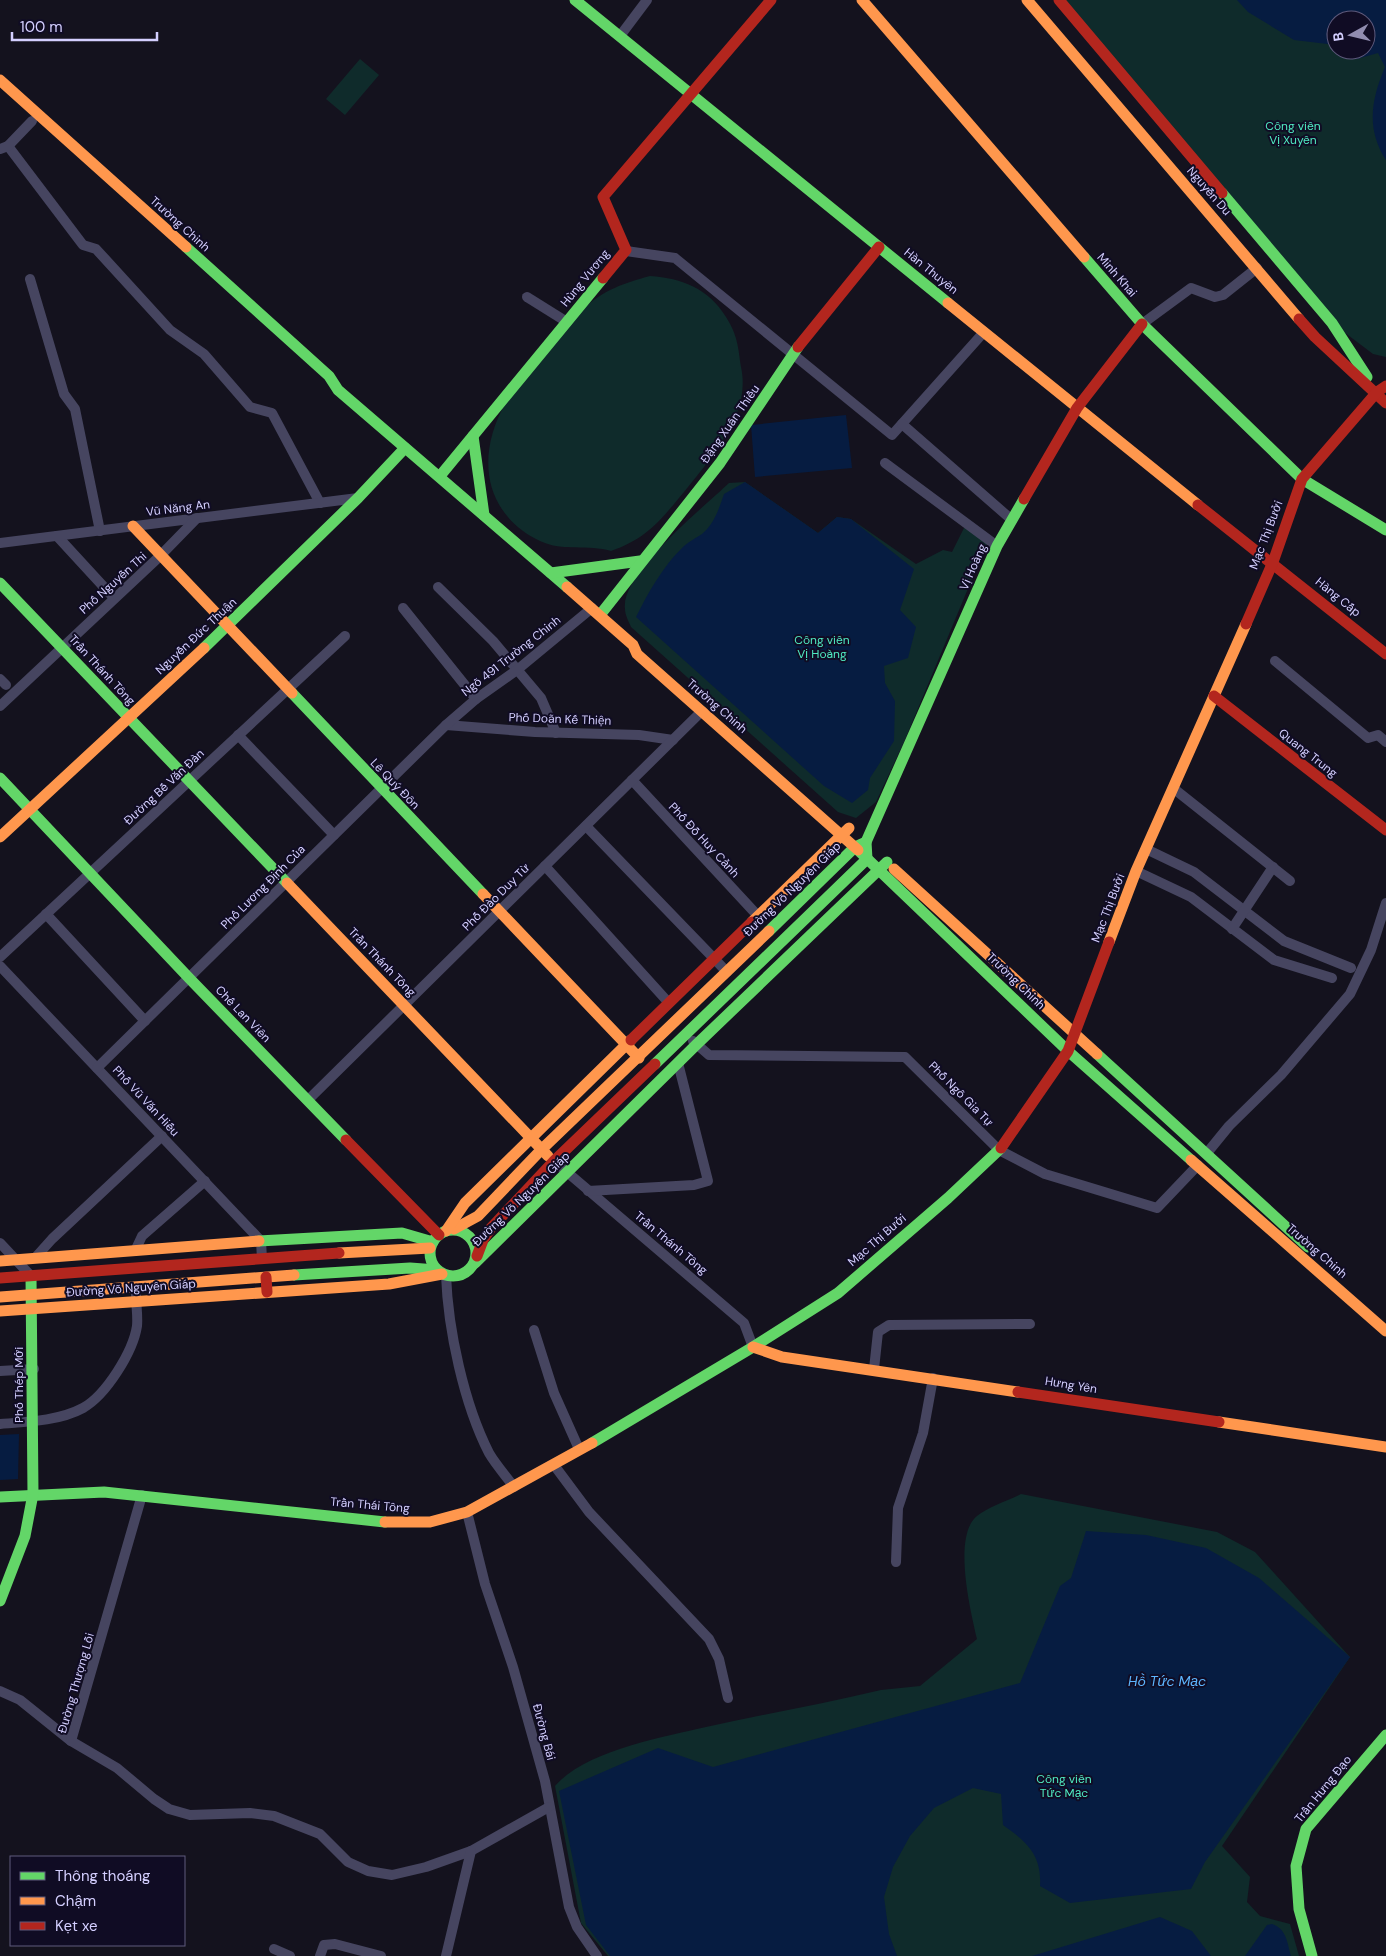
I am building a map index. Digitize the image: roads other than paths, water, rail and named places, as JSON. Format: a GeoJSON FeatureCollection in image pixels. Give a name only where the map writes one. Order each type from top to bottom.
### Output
{"type":"FeatureCollection","features":[{"type":"Feature","properties":{"kind":"street","name":"Hàn Thuyên"},"geometry":{"type":"LineString","coordinates":[[575,0],[692,93],[1077,408],[1272,562]]}},
{"type":"Feature","properties":{"kind":"street"},"geometry":{"type":"LineString","coordinates":[[620,36],[647,0]]}},
{"type":"Feature","properties":{"kind":"street","name":"Hùng Vương"},"geometry":{"type":"LineString","coordinates":[[440,476],[626,251],[603,197],[771,0]]}},
{"type":"Feature","properties":{"kind":"street","name":"Minh Khai"},"geometry":{"type":"LineString","coordinates":[[862,0],[1142,324],[1302,479],[1386,530]]}},
{"type":"Feature","properties":{"kind":"street","name":"Nguyễn Du"},"geometry":{"type":"LineString","coordinates":[[1027,0],[1315,337],[1381,389]]}},
{"type":"Feature","properties":{"kind":"street","name":"Nguyễn Du"},"geometry":{"type":"LineString","coordinates":[[1059,0],[1332,323],[1381,389],[1386,403]]}},
{"type":"Feature","properties":{"kind":"street","name":"Trường Chinh"},"geometry":{"type":"LineString","coordinates":[[0,80],[329,376],[338,390],[440,476],[633,645],[641,648],[846,831],[1068,1051],[1383,1323]]}},
{"type":"Feature","properties":{"kind":"street","name":"Trường Chinh"},"geometry":{"type":"LineString","coordinates":[[0,93],[326,385],[338,390]]}},
{"type":"Feature","properties":{"kind":"street"},"geometry":{"type":"LineString","coordinates":[[32,122],[4,148],[83,245],[96,249],[170,330],[204,354],[250,407],[272,414],[320,503]]}},
{"type":"Feature","properties":{"kind":"street","name":"Đặng Xuân Thiều"},"geometry":{"type":"LineString","coordinates":[[596,612],[683,512],[760,406],[792,355],[880,247]]}},
{"type":"Feature","properties":{"kind":"street"},"geometry":{"type":"LineString","coordinates":[[626,251],[675,258],[892,435],[984,332]]}},
{"type":"Feature","properties":{"kind":"street"},"geometry":{"type":"LineString","coordinates":[[1142,324],[1191,288],[1215,297],[1224,295],[1257,268]]}},
{"type":"Feature","properties":{"kind":"street"},"geometry":{"type":"LineString","coordinates":[[30,279],[64,394],[75,409],[100,531]]}},
{"type":"Feature","properties":{"kind":"street"},"geometry":{"type":"LineString","coordinates":[[527,297],[567,322]]}},
{"type":"Feature","properties":{"kind":"street","name":"Vị Hoàng"},"geometry":{"type":"LineString","coordinates":[[860,844],[997,546],[1077,408],[1142,324]]}},
{"type":"Feature","properties":{"kind":"street","name":"Mạc Thị Bưởi"},"geometry":{"type":"LineString","coordinates":[[753,1346],[838,1293],[948,1198],[999,1150],[1068,1051],[1136,871],[1272,562],[1302,479],[1381,389]]}},
{"type":"Feature","properties":{"kind":"street"},"geometry":{"type":"LineString","coordinates":[[902,424],[1012,520]]}},
{"type":"Feature","properties":{"kind":"street"},"geometry":{"type":"LineString","coordinates":[[473,436],[484,515]]}},
{"type":"Feature","properties":{"kind":"street","name":"Nguyễn Đức Thuận"},"geometry":{"type":"LineString","coordinates":[[0,837],[228,626],[358,498],[405,448]]}},
{"type":"Feature","properties":{"kind":"street"},"geometry":{"type":"LineString","coordinates":[[886,463],[997,546]]}},
{"type":"Feature","properties":{"kind":"street","name":"Vũ Năng An"},"geometry":{"type":"LineString","coordinates":[[0,544],[358,498]]}},
{"type":"Feature","properties":{"kind":"street","name":"Phố Nguyễn Thi"},"geometry":{"type":"LineString","coordinates":[[0,706],[160,556],[197,518]]}},
{"type":"Feature","properties":{"kind":"street","name":"Lê Quý Đôn"},"geometry":{"type":"LineString","coordinates":[[133,526],[381,789],[639,1058]]}},
{"type":"Feature","properties":{"kind":"street"},"geometry":{"type":"LineString","coordinates":[[57,536],[114,598]]}},
{"type":"Feature","properties":{"kind":"street"},"geometry":{"type":"LineString","coordinates":[[552,573],[640,561]]}},
{"type":"Feature","properties":{"kind":"street","name":"Hàng Cấp"},"geometry":{"type":"LineString","coordinates":[[1272,562],[1386,654]]}},
{"type":"Feature","properties":{"kind":"street","name":"Trần Thánh Tông"},"geometry":{"type":"LineString","coordinates":[[0,583],[541,1150],[744,1323],[753,1346]]}},
{"type":"Feature","properties":{"kind":"street"},"geometry":{"type":"LineString","coordinates":[[438,587],[471,617],[517,670],[546,706],[556,733]]}},
{"type":"Feature","properties":{"kind":"street"},"geometry":{"type":"LineString","coordinates":[[403,608],[476,699]]}},
{"type":"Feature","properties":{"kind":"street","name":"Ngõ 491 Trường Chinh"},"geometry":{"type":"LineString","coordinates":[[446,725],[476,699],[596,612]]}},
{"type":"Feature","properties":{"kind":"street","name":"Đường Bế Văn Đàn"},"geometry":{"type":"LineString","coordinates":[[0,957],[345,636]]}},
{"type":"Feature","properties":{"kind":"street","name":"Trường Chinh"},"geometry":{"type":"LineString","coordinates":[[633,645],[637,654],[702,711],[846,831]]}},
{"type":"Feature","properties":{"kind":"street"},"geometry":{"type":"LineString","coordinates":[[1275,661],[1368,738],[1378,735],[1386,742]]}},
{"type":"Feature","properties":{"kind":"street","name":"Quang Trung"},"geometry":{"type":"LineString","coordinates":[[1214,696],[1386,830]]}},
{"type":"Feature","properties":{"kind":"street","name":"Phố Đào Duy Từ"},"geometry":{"type":"LineString","coordinates":[[308,1100],[702,711]]}},
{"type":"Feature","properties":{"kind":"street","name":"Phố Doãn Kế Thiện"},"geometry":{"type":"LineString","coordinates":[[446,725],[556,733],[639,735],[672,740]]}},
{"type":"Feature","properties":{"kind":"street","name":"Phố Lương Định Của"},"geometry":{"type":"LineString","coordinates":[[97,1068],[446,725]]}},
{"type":"Feature","properties":{"kind":"street"},"geometry":{"type":"LineString","coordinates":[[238,736],[334,835]]}},
{"type":"Feature","properties":{"kind":"street","name":"Chế Lan Viên"},"geometry":{"type":"LineString","coordinates":[[0,778],[32,809],[189,978],[440,1237]]}},
{"type":"Feature","properties":{"kind":"street","name":"Phố Đỗ Huy Cảnh"},"geometry":{"type":"LineString","coordinates":[[632,780],[758,916]]}},
{"type":"Feature","properties":{"kind":"street"},"geometry":{"type":"LineString","coordinates":[[1173,788],[1290,881]]}},
{"type":"Feature","properties":{"kind":"street"},"geometry":{"type":"LineString","coordinates":[[586,826],[727,972]]}},
{"type":"Feature","properties":{"kind":"street","name":"Đường Võ Nguyên Giáp"},"geometry":{"type":"LineString","coordinates":[[440,1237],[465,1203],[530,1138],[846,831]]}},
{"type":"Feature","properties":{"kind":"street","name":"Trường Chinh"},"geometry":{"type":"LineString","coordinates":[[860,844],[867,859],[883,866],[1075,1032],[1207,1154],[1383,1323]]}},
{"type":"Feature","properties":{"kind":"street","name":"Đường Võ Nguyên Giáp"},"geometry":{"type":"LineString","coordinates":[[0,1278],[262,1259],[440,1237],[478,1216],[541,1150],[860,844]]}},
{"type":"Feature","properties":{"kind":"street"},"geometry":{"type":"LineString","coordinates":[[1146,849],[1194,872],[1284,941],[1351,968]]}},
{"type":"Feature","properties":{"kind":"street","name":"Đường Võ Nguyên Giáp"},"geometry":{"type":"LineString","coordinates":[[476,1260],[483,1240],[491,1228],[554,1161],[867,859]]}},
{"type":"Feature","properties":{"kind":"street"},"geometry":{"type":"LineString","coordinates":[[545,866],[668,1002]]}},
{"type":"Feature","properties":{"kind":"street","name":"Đường Võ Nguyên Giáp"},"geometry":{"type":"LineString","coordinates":[[476,1260],[883,866]]}},
{"type":"Feature","properties":{"kind":"street"},"geometry":{"type":"LineString","coordinates":[[1232,929],[1273,867]]}},
{"type":"Feature","properties":{"kind":"street"},"geometry":{"type":"LineString","coordinates":[[1136,871],[1191,897],[1274,960],[1332,978]]}},
{"type":"Feature","properties":{"kind":"street"},"geometry":{"type":"LineString","coordinates":[[1198,1165],[1229,1126],[1280,1075],[1350,994],[1371,950],[1386,903]]}},
{"type":"Feature","properties":{"kind":"street"},"geometry":{"type":"LineString","coordinates":[[46,914],[145,1021]]}},
{"type":"Feature","properties":{"kind":"street","name":"Phố Vũ Văn Hiếu"},"geometry":{"type":"LineString","coordinates":[[0,966],[261,1241]]}},
{"type":"Feature","properties":{"kind":"street","name":"Phố Ngô Gia Tự"},"geometry":{"type":"LineString","coordinates":[[685,1033],[709,1055],[905,1057],[999,1150],[1045,1174],[1157,1208],[1198,1165]]}},
{"type":"Feature","properties":{"kind":"street"},"geometry":{"type":"LineString","coordinates":[[588,1191],[694,1185],[708,1181],[678,1063]]}},
{"type":"Feature","properties":{"kind":"street"},"geometry":{"type":"LineString","coordinates":[[34,1258],[162,1136]]}},
{"type":"Feature","properties":{"kind":"street"},"geometry":{"type":"LineString","coordinates":[[135,1251],[142,1236],[204,1181]]}},
{"type":"Feature","properties":{"kind":"street"},"geometry":{"type":"LineString","coordinates":[[0,1261],[261,1241],[402,1233],[440,1237],[468,1235],[474,1241],[476,1260],[464,1274],[457,1276],[442,1273]]}},
{"type":"Feature","properties":{"kind":"street"},"geometry":{"type":"LineString","coordinates":[[440,1237],[430,1256],[442,1273],[447,1308],[469,1404],[490,1454],[514,1487]]}},
{"type":"Feature","properties":{"kind":"street"},"geometry":{"type":"LineString","coordinates":[[261,1241],[262,1259]]}},
{"type":"Feature","properties":{"kind":"street"},"geometry":{"type":"LineString","coordinates":[[0,1243],[31,1276]]}},
{"type":"Feature","properties":{"kind":"street","name":"Đường Võ Nguyên Giáp"},"geometry":{"type":"LineString","coordinates":[[0,1297],[410,1268],[442,1273]]}},
{"type":"Feature","properties":{"kind":"street","name":"Đường Võ Nguyên Giáp"},"geometry":{"type":"LineString","coordinates":[[0,1312],[389,1284],[442,1273]]}},
{"type":"Feature","properties":{"kind":"street","name":"Phố Thép Mới"},"geometry":{"type":"LineString","coordinates":[[0,1601],[21,1554],[30,1518],[33,1494],[34,1369],[31,1276]]}},
{"type":"Feature","properties":{"kind":"street"},"geometry":{"type":"LineString","coordinates":[[266,1277],[267,1292]]}},
{"type":"Feature","properties":{"kind":"street"},"geometry":{"type":"LineString","coordinates":[[0,1424],[33,1421],[83,1408],[114,1376],[129,1352],[137,1326],[135,1287]]}},
{"type":"Feature","properties":{"kind":"street"},"geometry":{"type":"LineString","coordinates":[[874,1369],[878,1332],[889,1325],[1030,1324]]}},
{"type":"Feature","properties":{"kind":"street"},"geometry":{"type":"LineString","coordinates":[[534,1330],[554,1393],[579,1449]]}},
{"type":"Feature","properties":{"kind":"street","name":"Hưng Yên"},"geometry":{"type":"LineString","coordinates":[[753,1346],[782,1357],[874,1369],[1386,1447]]}},
{"type":"Feature","properties":{"kind":"street","name":"Trần Thái Tông"},"geometry":{"type":"LineString","coordinates":[[0,1497],[104,1492],[397,1523],[430,1522],[467,1512],[514,1487],[753,1346]]}},
{"type":"Feature","properties":{"kind":"street"},"geometry":{"type":"LineString","coordinates":[[0,1371],[34,1369]]}},
{"type":"Feature","properties":{"kind":"street"},"geometry":{"type":"LineString","coordinates":[[896,1562],[898,1508],[923,1433],[933,1378]]}},
{"type":"Feature","properties":{"kind":"street"},"geometry":{"type":"LineString","coordinates":[[554,1465],[589,1512],[709,1639],[719,1659],[728,1698]]}},
{"type":"Feature","properties":{"kind":"street","name":"Đường Thượng Lỗi"},"geometry":{"type":"LineString","coordinates":[[142,1495],[71,1742],[117,1768],[154,1799],[170,1809],[190,1815],[250,1813],[274,1816],[320,1834],[348,1862],[368,1871],[392,1875],[426,1867],[471,1851],[549,1807]]}},
{"type":"Feature","properties":{"kind":"street","name":"Đường Bái"},"geometry":{"type":"LineString","coordinates":[[467,1512],[485,1584],[513,1667],[533,1737],[569,1906],[577,1927],[597,1956]]}},
{"type":"Feature","properties":{"kind":"street"},"geometry":{"type":"LineString","coordinates":[[0,1691],[20,1700],[71,1742]]}},
{"type":"Feature","properties":{"kind":"street","name":"Trần Hưng Đạo"},"geometry":{"type":"LineString","coordinates":[[1312,1956],[1300,1909],[1296,1866],[1306,1829],[1386,1735]]}},
{"type":"Feature","properties":{"kind":"street"},"geometry":{"type":"LineString","coordinates":[[446,1956],[471,1851]]}},
{"type":"Feature","properties":{"kind":"street"},"geometry":{"type":"LineString","coordinates":[[320,1956],[324,1945],[335,1944],[381,1956]]}},
{"type":"Feature","properties":{"kind":"street"},"geometry":{"type":"LineString","coordinates":[[274,1949],[290,1956]]}},
{"type":"Feature","properties":{"kind":"water"},"geometry":{"type":"Polygon","coordinates":[[[1237,0],[1386,0],[1386,160],[1375,137],[1373,126],[1376,91],[1385,67],[1378,53],[1376,54],[1376,10],[1326,10],[1326,44],[1294,40],[1248,12],[1237,0]]]}},
{"type":"Feature","properties":{"kind":"water"},"geometry":{"type":"Polygon","coordinates":[[[846,415],[852,468],[755,477],[751,425],[846,415]]]}},
{"type":"Feature","properties":{"kind":"water","name":"Công viên Vị Hoàng"},"geometry":{"type":"Polygon","coordinates":[[[745,482],[818,533],[837,517],[851,519],[914,569],[900,610],[916,627],[908,658],[884,666],[885,683],[895,701],[894,741],[870,778],[868,790],[852,803],[824,786],[636,617],[651,589],[676,554],[710,526],[724,494],[745,482]]]}},
{"type":"Feature","properties":{"kind":"water"},"geometry":{"type":"Polygon","coordinates":[[[19,1434],[18,1479],[0,1480],[0,1435],[19,1434]]]}},
{"type":"Feature","properties":{"kind":"water","name":"Hồ Tức Mạc"},"geometry":{"type":"Polygon","coordinates":[[[1086,1531],[1146,1535],[1206,1548],[1259,1578],[1350,1657],[1205,1862],[1191,1889],[1070,1903],[1040,1886],[1040,1875],[1036,1858],[1019,1837],[1003,1825],[1001,1794],[973,1788],[934,1808],[910,1836],[893,1867],[884,1897],[889,1934],[897,1956],[610,1956],[586,1925],[559,1791],[658,1748],[713,1767],[1020,1683],[1060,1586],[1071,1578],[1086,1531]]]}},
{"type":"Feature","properties":{"kind":"water"},"geometry":{"type":"Polygon","coordinates":[[[1160,1917],[1192,1931],[1211,1956],[1032,1956],[1160,1917]]]}},
{"type":"Feature","properties":{"kind":"water"},"geometry":{"type":"Polygon","coordinates":[[[1272,1924],[1284,1933],[1291,1956],[1245,1956],[1267,1925],[1272,1924]]]}},
{"type":"Feature","properties":{"kind":"park label","name":"Công viên Vị Xuyên"},"geometry":{"type":"Point","coordinates":[1293,133]}},
{"type":"Feature","properties":{"kind":"park label","name":"Công viên Tức Mạc"},"geometry":{"type":"Point","coordinates":[1064,1786]}}]}
